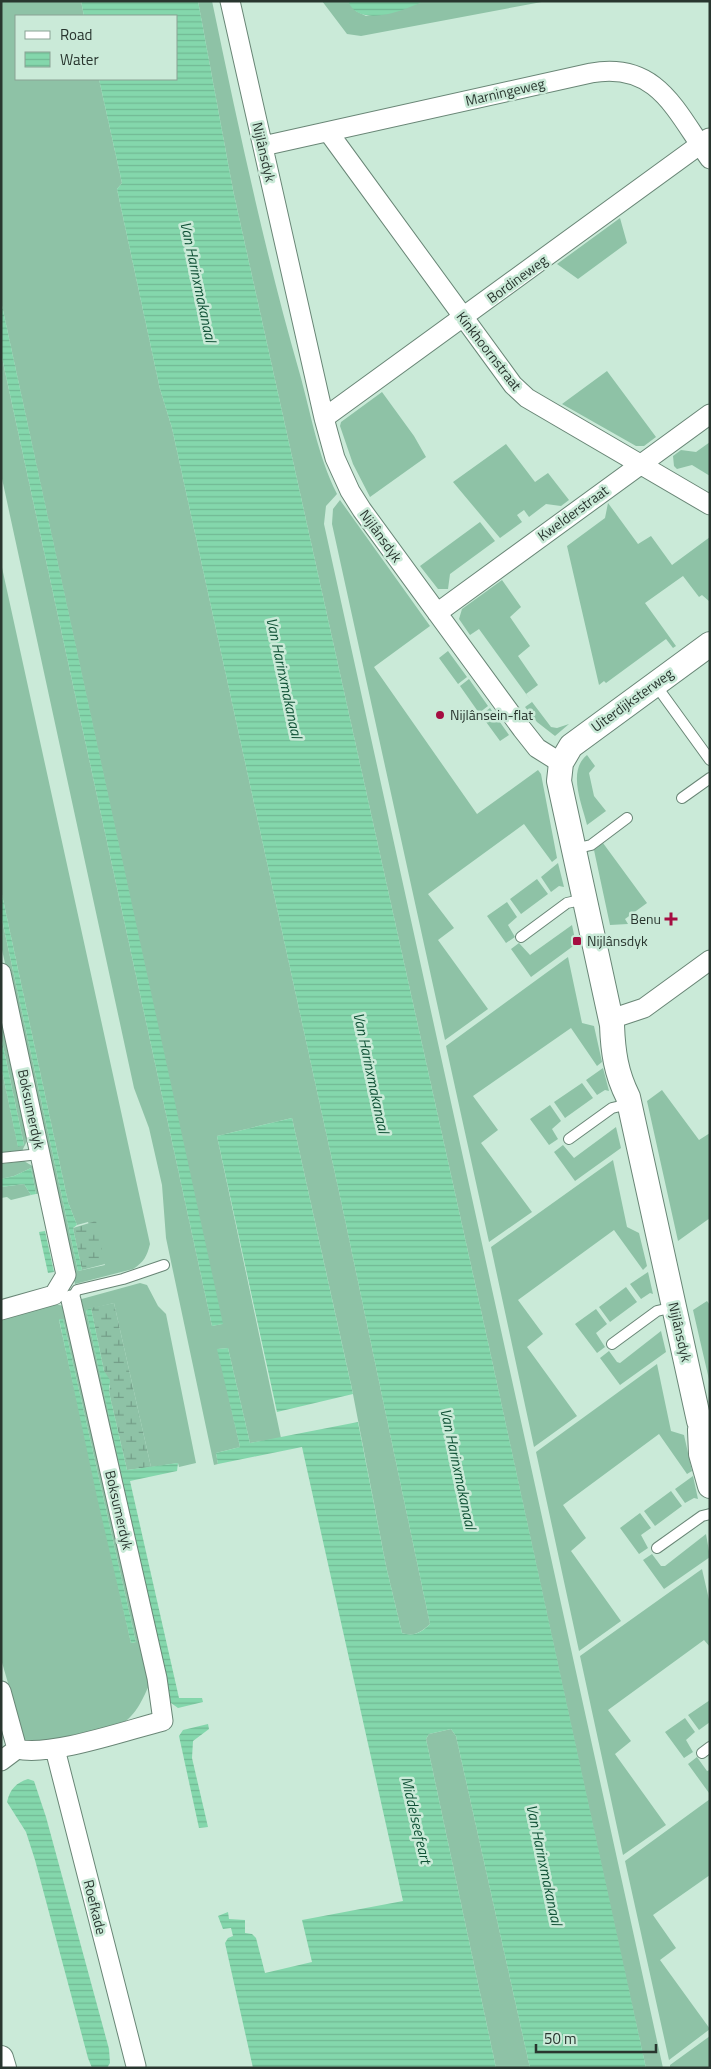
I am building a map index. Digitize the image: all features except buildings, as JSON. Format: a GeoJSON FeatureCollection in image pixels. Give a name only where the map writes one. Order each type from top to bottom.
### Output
{"type":"FeatureCollection","features":[{"type":"Feature","properties":{"kind":"street","name":"Nijlânsdyk"},"geometry":{"type":"LineString","coordinates":[[230,1],[324,418],[335,458],[350,491],[529,739],[537,748],[561,763],[559,781],[612,1022],[613,1054],[618,1075],[629,1101],[699,1421],[701,1454],[710,1486]]}},
{"type":"Feature","properties":{"kind":"street","name":"Marningeweg"},"geometry":{"type":"LineString","coordinates":[[263,146],[329,133],[591,73],[614,70],[635,74],[652,84],[706,147]]}},
{"type":"Feature","properties":{"kind":"street","name":"Kinkhoornstraat"},"geometry":{"type":"LineString","coordinates":[[329,133],[513,386],[527,398],[710,505]]}},
{"type":"Feature","properties":{"kind":"street","name":"Bordineweg"},"geometry":{"type":"LineString","coordinates":[[324,418],[706,147]]}},
{"type":"Feature","properties":{"kind":"street","name":"Kwelderstraat"},"geometry":{"type":"LineString","coordinates":[[437,612],[710,414]]}},
{"type":"Feature","properties":{"kind":"street","name":"Uiterdijksterweg"},"geometry":{"type":"LineString","coordinates":[[561,763],[565,754],[578,740],[710,644]]}},
{"type":"Feature","properties":{"kind":"street"},"geometry":{"type":"LineString","coordinates":[[612,1022],[644,1008],[710,960]]}},
{"type":"Feature","properties":{"kind":"street","name":"Boksumerdyk"},"geometry":{"type":"LineString","coordinates":[[1,973],[66,1275],[63,1297],[157,1678],[164,1720],[55,1749]]}},
{"type":"Feature","properties":{"kind":"street"},"geometry":{"type":"LineString","coordinates":[[1,1310],[63,1297]]}},
{"type":"Feature","properties":{"kind":"street","name":"Nijlânsdyk"},"geometry":{"type":"LineString","coordinates":[[699,1421],[710,1448]]}},
{"type":"Feature","properties":{"kind":"street"},"geometry":{"type":"LineString","coordinates":[[1,1691],[18,1749]]}},
{"type":"Feature","properties":{"kind":"street"},"geometry":{"type":"LineString","coordinates":[[18,1749],[26,1751],[55,1749]]}},
{"type":"Feature","properties":{"kind":"street"},"geometry":{"type":"LineString","coordinates":[[1,1762],[18,1749]]}},
{"type":"Feature","properties":{"kind":"street","name":"Roefkade"},"geometry":{"type":"LineString","coordinates":[[55,1749],[136,2066]]}},
{"type":"Feature","properties":{"kind":"street"},"geometry":{"type":"LineString","coordinates":[[1,2058],[4,2068]]}},
{"type":"Feature","properties":{"kind":"lane"},"geometry":{"type":"LineString","coordinates":[[655,684],[710,760]]}},
{"type":"Feature","properties":{"kind":"lane"},"geometry":{"type":"LineString","coordinates":[[682,798],[710,778]]}},
{"type":"Feature","properties":{"kind":"lane"},"geometry":{"type":"LineString","coordinates":[[574,849],[592,845],[627,818]]}},
{"type":"Feature","properties":{"kind":"lane"},"geometry":{"type":"LineString","coordinates":[[521,937],[568,903],[585,899]]}},
{"type":"Feature","properties":{"kind":"lane"},"geometry":{"type":"LineString","coordinates":[[569,1139],[612,1108],[629,1101]]}},
{"type":"Feature","properties":{"kind":"lane"},"geometry":{"type":"LineString","coordinates":[[1,1158],[40,1154]]}},
{"type":"Feature","properties":{"kind":"lane"},"geometry":{"type":"LineString","coordinates":[[63,1297],[77,1290],[123,1279],[164,1265]]}},
{"type":"Feature","properties":{"kind":"lane"},"geometry":{"type":"LineString","coordinates":[[612,1344],[657,1311],[674,1307]]}},
{"type":"Feature","properties":{"kind":"lane"},"geometry":{"type":"LineString","coordinates":[[657,1548],[702,1516],[710,1514]]}},
{"type":"Feature","properties":{"kind":"green space"},"geometry":{"type":"Polygon","coordinates":[[[1,1],[81,1],[84,15],[15,15],[15,80],[99,80],[122,183],[117,189],[160,389],[172,428],[343,1210],[430,1624],[414,1634],[402,1633],[386,1566],[352,1389],[292,1118],[217,1136],[281,1438],[250,1443],[228,1348],[218,1349],[240,1447],[216,1453],[218,1464],[214,1465],[166,1238],[162,1185],[149,1128],[134,1088],[1,474],[1,353],[212,1326],[222,1324],[1,301],[1,1]]]}},
{"type":"Feature","properties":{"kind":"green space"},"geometry":{"type":"Polygon","coordinates":[[[198,1],[212,1],[274,279],[319,449],[337,494],[326,506],[324,524],[663,2068],[646,2068],[486,1333],[233,190],[198,1]]]}},
{"type":"Feature","properties":{"kind":"green space"},"geometry":{"type":"Polygon","coordinates":[[[322,1],[348,1],[356,11],[366,16],[387,13],[424,1],[547,1],[361,36],[347,34],[322,1]]]}},
{"type":"Feature","properties":{"kind":"green space"},"geometry":{"type":"Polygon","coordinates":[[[620,218],[627,243],[578,279],[557,264],[620,218]]]}},
{"type":"Feature","properties":{"kind":"green space"},"geometry":{"type":"Polygon","coordinates":[[[607,371],[656,437],[644,446],[636,446],[562,404],[607,371]]]}},
{"type":"Feature","properties":{"kind":"green space"},"geometry":{"type":"Polygon","coordinates":[[[382,392],[414,436],[426,457],[370,497],[353,464],[340,426],[341,422],[382,392]]]}},
{"type":"Feature","properties":{"kind":"green space"},"geometry":{"type":"Polygon","coordinates":[[[710,442],[710,476],[692,465],[677,469],[674,466],[673,456],[681,450],[696,452],[710,442]]]}},
{"type":"Feature","properties":{"kind":"green space"},"geometry":{"type":"Polygon","coordinates":[[[506,444],[535,482],[548,473],[569,500],[561,506],[546,504],[529,517],[524,510],[517,515],[522,522],[500,538],[453,482],[506,444]]]}},
{"type":"Feature","properties":{"kind":"green space"},"geometry":{"type":"Polygon","coordinates":[[[340,500],[430,626],[374,667],[477,814],[538,770],[541,774],[557,858],[552,862],[524,824],[428,894],[454,928],[438,940],[488,1009],[445,1040],[332,524],[333,509],[340,500]]]}},
{"type":"Feature","properties":{"kind":"green space"},"geometry":{"type":"Polygon","coordinates":[[[608,503],[638,544],[651,536],[672,565],[710,537],[710,602],[702,595],[699,597],[683,576],[645,603],[676,646],[673,648],[666,639],[606,683],[604,681],[599,685],[567,546],[605,518],[608,503]]]}},
{"type":"Feature","properties":{"kind":"green space"},"geometry":{"type":"Polygon","coordinates":[[[480,522],[495,541],[450,574],[448,589],[438,589],[420,566],[480,522]]]}},
{"type":"Feature","properties":{"kind":"green space"},"geometry":{"type":"Polygon","coordinates":[[[1,563],[150,1244],[148,1252],[140,1264],[133,1269],[75,1284],[1,945],[1,915],[78,1271],[105,1265],[88,1222],[77,1225],[68,1202],[1,890],[1,563]]]}},
{"type":"Feature","properties":{"kind":"green space"},"geometry":{"type":"Polygon","coordinates":[[[502,580],[521,607],[510,617],[530,646],[518,656],[538,685],[526,694],[479,629],[470,635],[459,619],[462,609],[502,580]]]}},
{"type":"Feature","properties":{"kind":"green space"},"geometry":{"type":"Polygon","coordinates":[[[448,651],[467,677],[458,684],[439,658],[448,651]]]}},
{"type":"Feature","properties":{"kind":"green space"},"geometry":{"type":"Polygon","coordinates":[[[469,679],[488,706],[479,713],[460,686],[469,679]]]}},
{"type":"Feature","properties":{"kind":"green space"},"geometry":{"type":"Polygon","coordinates":[[[531,700],[551,727],[557,728],[569,724],[555,736],[537,722],[525,707],[532,702],[531,700]]]}},
{"type":"Feature","properties":{"kind":"green space"},"geometry":{"type":"Polygon","coordinates":[[[490,708],[509,735],[500,741],[481,715],[490,708]]]}},
{"type":"Feature","properties":{"kind":"green space"},"geometry":{"type":"Polygon","coordinates":[[[587,755],[595,766],[589,773],[594,796],[606,811],[587,825],[577,779],[581,762],[587,755]]]}},
{"type":"Feature","properties":{"kind":"green space"},"geometry":{"type":"Polygon","coordinates":[[[603,843],[647,903],[625,919],[628,924],[610,925],[594,850],[603,843]]]}},
{"type":"Feature","properties":{"kind":"green space"},"geometry":{"type":"Polygon","coordinates":[[[558,863],[564,887],[559,886],[551,892],[541,877],[558,863]]]}},
{"type":"Feature","properties":{"kind":"green space"},"geometry":{"type":"Polygon","coordinates":[[[537,879],[548,894],[521,914],[510,899],[537,879]]]}},
{"type":"Feature","properties":{"kind":"green space"},"geometry":{"type":"Polygon","coordinates":[[[507,902],[517,917],[508,925],[515,937],[506,943],[487,916],[507,902]]]}},
{"type":"Feature","properties":{"kind":"green space"},"geometry":{"type":"Polygon","coordinates":[[[572,925],[576,944],[531,977],[511,949],[519,943],[530,955],[572,925]]]}},
{"type":"Feature","properties":{"kind":"green space"},"geometry":{"type":"Polygon","coordinates":[[[568,957],[582,1023],[594,1026],[602,1062],[597,1066],[571,1028],[473,1096],[498,1130],[481,1143],[532,1212],[489,1242],[446,1046],[568,957]]]}},
{"type":"Feature","properties":{"kind":"green space"},"geometry":{"type":"Polygon","coordinates":[[[1,1003],[29,1137],[22,1151],[1,1153],[1,1066],[18,1146],[24,1145],[1,1036],[1,1003]]]}},
{"type":"Feature","properties":{"kind":"green space"},"geometry":{"type":"Polygon","coordinates":[[[603,1068],[609,1091],[605,1090],[597,1095],[586,1080],[603,1068]]]}},
{"type":"Feature","properties":{"kind":"green space"},"geometry":{"type":"Polygon","coordinates":[[[582,1083],[593,1098],[565,1118],[554,1102],[582,1083]]]}},
{"type":"Feature","properties":{"kind":"green space"},"geometry":{"type":"Polygon","coordinates":[[[662,1090],[699,1140],[710,1133],[710,1218],[678,1241],[647,1101],[662,1090]]]}},
{"type":"Feature","properties":{"kind":"green space"},"geometry":{"type":"Polygon","coordinates":[[[550,1105],[561,1121],[552,1129],[558,1139],[549,1145],[530,1119],[550,1105]]]}},
{"type":"Feature","properties":{"kind":"green space"},"geometry":{"type":"Polygon","coordinates":[[[616,1127],[621,1148],[575,1181],[554,1152],[563,1145],[574,1158],[616,1127]]]}},
{"type":"Feature","properties":{"kind":"green space"},"geometry":{"type":"Polygon","coordinates":[[[613,1160],[627,1227],[639,1233],[647,1266],[643,1270],[614,1230],[518,1300],[543,1334],[527,1347],[577,1416],[534,1447],[491,1247],[613,1160]]]}},
{"type":"Feature","properties":{"kind":"green space"},"geometry":{"type":"Polygon","coordinates":[[[24,1161],[39,1170],[43,1193],[36,1194],[31,1168],[14,1176],[1,1179],[1,1164],[24,1161]]]}},
{"type":"Feature","properties":{"kind":"green space"},"geometry":{"type":"Polygon","coordinates":[[[24,1184],[31,1195],[11,1200],[7,1197],[1,1198],[1,1187],[24,1184]]]}},
{"type":"Feature","properties":{"kind":"green space"},"geometry":{"type":"Polygon","coordinates":[[[96,1221],[105,1264],[82,1270],[73,1228],[96,1221]]]}},
{"type":"Feature","properties":{"kind":"green space"},"geometry":{"type":"Polygon","coordinates":[[[648,1272],[653,1294],[650,1293],[641,1299],[630,1284],[648,1272]]]}},
{"type":"Feature","properties":{"kind":"green space"},"geometry":{"type":"Polygon","coordinates":[[[140,1283],[147,1285],[158,1306],[166,1314],[196,1463],[179,1467],[178,1463],[151,1467],[114,1303],[86,1310],[166,1675],[163,1674],[78,1300],[140,1283]]]}},
{"type":"Feature","properties":{"kind":"green space"},"geometry":{"type":"Polygon","coordinates":[[[626,1287],[637,1302],[610,1322],[599,1307],[626,1287]]]}},
{"type":"Feature","properties":{"kind":"green space"},"geometry":{"type":"Polygon","coordinates":[[[707,1301],[710,1305],[710,1384],[693,1310],[707,1301]]]}},
{"type":"Feature","properties":{"kind":"green space"},"geometry":{"type":"Polygon","coordinates":[[[114,1303],[151,1467],[127,1470],[109,1392],[110,1386],[104,1371],[91,1308],[114,1303]]]}},
{"type":"Feature","properties":{"kind":"green space"},"geometry":{"type":"Polygon","coordinates":[[[55,1304],[68,1307],[151,1681],[135,1711],[120,1725],[36,1743],[25,1742],[1,1659],[1,1318],[55,1304]],[[63,1319],[59,1320],[131,1643],[136,1642],[63,1319]]]}},
{"type":"Feature","properties":{"kind":"green space"},"geometry":{"type":"Polygon","coordinates":[[[596,1309],[607,1324],[596,1333],[605,1347],[597,1353],[575,1324],[596,1309]]]}},
{"type":"Feature","properties":{"kind":"green space"},"geometry":{"type":"Polygon","coordinates":[[[661,1331],[666,1352],[620,1385],[600,1358],[609,1351],[617,1362],[620,1363],[661,1331]]]}},
{"type":"Feature","properties":{"kind":"green space"},"geometry":{"type":"Polygon","coordinates":[[[657,1364],[671,1431],[684,1435],[692,1471],[687,1474],[659,1434],[563,1505],[586,1538],[571,1551],[621,1621],[579,1651],[536,1452],[657,1364]]]}},
{"type":"Feature","properties":{"kind":"green space"},"geometry":{"type":"Polygon","coordinates":[[[693,1476],[698,1499],[694,1498],[685,1503],[675,1489],[693,1476]]]}},
{"type":"Feature","properties":{"kind":"green space"},"geometry":{"type":"Polygon","coordinates":[[[671,1491],[682,1506],[655,1526],[644,1511],[671,1491]]]}},
{"type":"Feature","properties":{"kind":"green space"},"geometry":{"type":"Polygon","coordinates":[[[640,1513],[651,1528],[641,1535],[648,1548],[639,1554],[620,1528],[640,1513]]]}},
{"type":"Feature","properties":{"kind":"green space"},"geometry":{"type":"Polygon","coordinates":[[[706,1534],[710,1557],[664,1589],[643,1560],[652,1554],[661,1566],[665,1566],[706,1534]]]}},
{"type":"Feature","properties":{"kind":"green space"},"geometry":{"type":"Polygon","coordinates":[[[702,1569],[710,1604],[710,1647],[704,1640],[608,1710],[631,1741],[615,1754],[666,1825],[623,1855],[580,1656],[702,1569]]]}},
{"type":"Feature","properties":{"kind":"green space"},"geometry":{"type":"Polygon","coordinates":[[[710,1700],[710,1722],[699,1730],[688,1715],[710,1700]]]}},
{"type":"Feature","properties":{"kind":"green space"},"geometry":{"type":"Polygon","coordinates":[[[685,1718],[695,1732],[686,1740],[693,1752],[684,1758],[665,1732],[685,1718]]]}},
{"type":"Feature","properties":{"kind":"green space"},"geometry":{"type":"Polygon","coordinates":[[[451,1729],[456,1736],[530,2068],[496,2068],[426,1739],[429,1734],[451,1729]]]}},
{"type":"Feature","properties":{"kind":"green space"},"geometry":{"type":"Polygon","coordinates":[[[697,1757],[707,1771],[710,1770],[709,1793],[688,1764],[697,1757]]]}},
{"type":"Feature","properties":{"kind":"green space"},"geometry":{"type":"Polygon","coordinates":[[[710,1799],[710,1875],[653,1915],[676,1948],[660,1960],[710,2029],[669,2060],[625,1861],[710,1799]]]}},
{"type":"Feature","properties":{"kind":"green space"},"geometry":{"type":"Polygon","coordinates":[[[710,2036],[710,2068],[670,2068],[670,2065],[710,2036]]]}},
{"type":"Feature","properties":{"kind":"water"},"geometry":{"type":"Polygon","coordinates":[[[81,1],[198,1],[233,190],[486,1333],[646,2068],[530,2068],[456,1736],[451,1729],[429,1734],[426,1739],[496,2068],[253,2068],[225,1943],[228,1938],[233,1936],[231,1928],[223,1929],[218,1916],[228,1912],[229,1919],[245,1920],[245,1933],[252,1934],[256,1938],[265,1973],[312,1962],[302,1920],[403,1901],[302,1447],[218,1464],[216,1453],[240,1447],[217,1349],[228,1348],[250,1443],[358,1422],[386,1566],[402,1633],[418,1633],[430,1624],[343,1210],[172,428],[160,389],[117,189],[122,183],[99,80],[178,80],[178,15],[84,15],[81,1]]]}},
{"type":"Feature","properties":{"kind":"water"},"geometry":{"type":"Polygon","coordinates":[[[348,1],[424,1],[406,9],[372,16],[362,14],[354,9],[348,1]]]}},
{"type":"Feature","properties":{"kind":"water"},"geometry":{"type":"Polygon","coordinates":[[[1,301],[223,1324],[212,1326],[1,353],[1,301]]]}},
{"type":"Feature","properties":{"kind":"water"},"geometry":{"type":"Polygon","coordinates":[[[1,890],[68,1202],[77,1225],[73,1228],[82,1270],[78,1271],[1,915],[1,890]]]}},
{"type":"Feature","properties":{"kind":"water"},"geometry":{"type":"Polygon","coordinates":[[[1,1036],[24,1145],[18,1147],[1,1066],[1,1036]]]}},
{"type":"Feature","properties":{"kind":"water"},"geometry":{"type":"Polygon","coordinates":[[[292,1118],[353,1394],[277,1412],[217,1136],[292,1118]]]}},
{"type":"Feature","properties":{"kind":"water"},"geometry":{"type":"Polygon","coordinates":[[[31,1168],[36,1194],[31,1195],[24,1184],[1,1187],[1,1179],[14,1176],[31,1168]]]}},
{"type":"Feature","properties":{"kind":"water"},"geometry":{"type":"Polygon","coordinates":[[[45,1231],[54,1272],[48,1273],[39,1232],[45,1231]]]}},
{"type":"Feature","properties":{"kind":"water"},"geometry":{"type":"Polygon","coordinates":[[[91,1308],[104,1371],[110,1380],[109,1392],[127,1470],[178,1463],[177,1471],[130,1481],[179,1698],[202,1698],[203,1702],[178,1708],[171,1703],[86,1310],[91,1308]]]}},
{"type":"Feature","properties":{"kind":"water"},"geometry":{"type":"Polygon","coordinates":[[[59,1319],[63,1319],[136,1642],[131,1643],[97,1497],[59,1319]]]}},
{"type":"Feature","properties":{"kind":"water"},"geometry":{"type":"Polygon","coordinates":[[[208,1724],[209,1729],[193,1741],[192,1758],[208,1827],[199,1828],[179,1736],[183,1730],[208,1724]]]}},
{"type":"Feature","properties":{"kind":"water"},"geometry":{"type":"Polygon","coordinates":[[[28,1779],[34,1781],[46,1817],[109,2049],[110,2063],[107,2068],[92,2068],[88,2058],[35,1860],[26,1832],[7,1802],[14,1787],[28,1779]]]}},
{"type":"Feature","properties":{"kind":"place","name":"Nijlânsein-flat"},"geometry":{"type":"Point","coordinates":[440,715]}},
{"type":"Feature","properties":{"kind":"place","name":"Benu"},"geometry":{"type":"Point","coordinates":[671,919]}},
{"type":"Feature","properties":{"kind":"place","name":"Nijlânsdyk"},"geometry":{"type":"Point","coordinates":[577,941]}},
{"type":"Feature","properties":{"kind":"water label","name":"Van Harinxmakanaal"},"geometry":{"type":"Point","coordinates":[198,282]}},
{"type":"Feature","properties":{"kind":"water label","name":"Van Harinxmakanaal"},"geometry":{"type":"Point","coordinates":[284,678]}},
{"type":"Feature","properties":{"kind":"water label","name":"Van Harinxmakanaal"},"geometry":{"type":"Point","coordinates":[371,1073]}},
{"type":"Feature","properties":{"kind":"water label","name":"Van Harinxmakanaal"},"geometry":{"type":"Point","coordinates":[458,1469]}},
{"type":"Feature","properties":{"kind":"water label","name":"Middelseefeart"},"geometry":{"type":"Point","coordinates":[416,1820]}},
{"type":"Feature","properties":{"kind":"water label","name":"Van Harinxmakanaal"},"geometry":{"type":"Point","coordinates":[544,1865]}}]}
